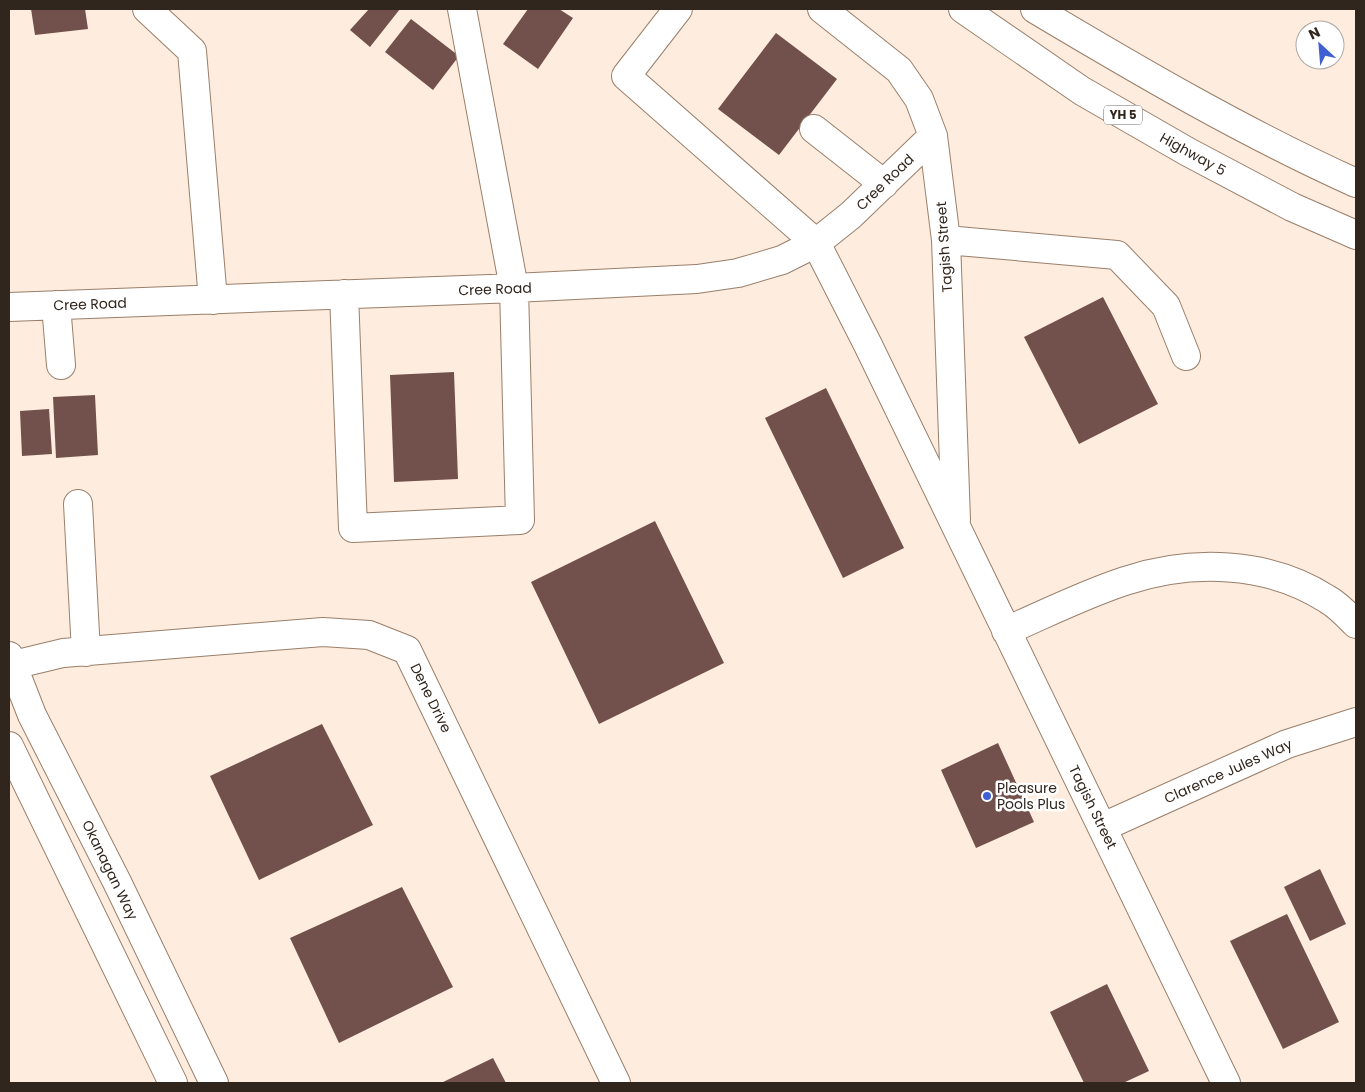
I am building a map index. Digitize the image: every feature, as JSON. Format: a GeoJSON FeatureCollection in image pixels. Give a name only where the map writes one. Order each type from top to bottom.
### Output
{"type":"FeatureCollection","features":[{"type":"Feature","properties":{"kind":"main road"},"geometry":{"type":"LineString","coordinates":[[147,9],[192,51],[213,300]]}},
{"type":"Feature","properties":{"kind":"main road"},"geometry":{"type":"LineString","coordinates":[[344,294],[353,528],[520,520],[514,288],[462,9]]}},
{"type":"Feature","properties":{"kind":"main road"},"geometry":{"type":"LineString","coordinates":[[678,9],[626,76],[816,243]]}},
{"type":"Feature","properties":{"kind":"main road","name":"Tagish Street"},"geometry":{"type":"LineString","coordinates":[[822,9],[898,70],[919,99],[933,136],[946,240],[957,531]]}},
{"type":"Feature","properties":{"kind":"main road","name":"Highway 5"},"geometry":{"type":"LineString","coordinates":[[963,9],[1082,91],[1188,152],[1292,207],[1356,235]]}},
{"type":"Feature","properties":{"kind":"main road"},"geometry":{"type":"LineString","coordinates":[[1035,9],[1118,59],[1314,164],[1356,183]]}},
{"type":"Feature","properties":{"kind":"main road"},"geometry":{"type":"LineString","coordinates":[[814,129],[884,184]]}},
{"type":"Feature","properties":{"kind":"main road","name":"Cree Road"},"geometry":{"type":"LineString","coordinates":[[9,307],[514,288],[697,279],[738,273],[782,260],[816,243],[884,184],[933,136]]}},
{"type":"Feature","properties":{"kind":"main road"},"geometry":{"type":"LineString","coordinates":[[1292,207],[1356,249]]}},
{"type":"Feature","properties":{"kind":"main road"},"geometry":{"type":"LineString","coordinates":[[946,240],[1117,255],[1166,306],[1186,356]]}},
{"type":"Feature","properties":{"kind":"main road","name":"Tagish Street"},"geometry":{"type":"LineString","coordinates":[[816,243],[868,345],[1226,1083]]}},
{"type":"Feature","properties":{"kind":"main road"},"geometry":{"type":"LineString","coordinates":[[56,305],[61,366]]}},
{"type":"Feature","properties":{"kind":"main road"},"geometry":{"type":"LineString","coordinates":[[78,504],[86,652]]}},
{"type":"Feature","properties":{"kind":"main road"},"geometry":{"type":"LineString","coordinates":[[1006,631],[1125,581],[1170,570],[1217,566],[1265,572],[1298,584],[1328,599],[1356,624]]}},
{"type":"Feature","properties":{"kind":"main road","name":"Dene Drive"},"geometry":{"type":"LineString","coordinates":[[10,663],[63,654],[323,632],[369,635],[407,650],[616,1083]]}},
{"type":"Feature","properties":{"kind":"main road","name":"Okanagan Way"},"geometry":{"type":"LineString","coordinates":[[10,663],[32,715],[117,882],[214,1083]]}},
{"type":"Feature","properties":{"kind":"main road","name":"Clarence Jules Way"},"geometry":{"type":"LineString","coordinates":[[1103,827],[1287,744],[1356,722]]}},
{"type":"Feature","properties":{"kind":"main road"},"geometry":{"type":"LineString","coordinates":[[9,746],[172,1083]]}},
{"type":"Feature","properties":{"kind":"building"},"geometry":{"type":"Polygon","coordinates":[[[31,9],[85,9],[88,29],[35,35],[31,9]]]}},
{"type":"Feature","properties":{"kind":"building"},"geometry":{"type":"Polygon","coordinates":[[[369,9],[400,9],[370,47],[350,30],[369,9]]]}},
{"type":"Feature","properties":{"kind":"building"},"geometry":{"type":"Polygon","coordinates":[[[528,9],[559,9],[573,18],[538,69],[503,44],[528,9]]]}},
{"type":"Feature","properties":{"kind":"building"},"geometry":{"type":"Polygon","coordinates":[[[411,19],[459,56],[433,90],[385,52],[411,19]]]}},
{"type":"Feature","properties":{"kind":"building"},"geometry":{"type":"Polygon","coordinates":[[[776,33],[837,79],[779,155],[718,109],[776,33]]]}},
{"type":"Feature","properties":{"kind":"building"},"geometry":{"type":"Polygon","coordinates":[[[1103,297],[1158,404],[1079,444],[1024,337],[1103,297]]]}},
{"type":"Feature","properties":{"kind":"building"},"geometry":{"type":"Polygon","coordinates":[[[454,372],[458,479],[394,482],[390,375],[454,372]]]}},
{"type":"Feature","properties":{"kind":"building"},"geometry":{"type":"Polygon","coordinates":[[[826,388],[904,548],[843,578],[765,418],[826,388]]]}},
{"type":"Feature","properties":{"kind":"building"},"geometry":{"type":"Polygon","coordinates":[[[95,395],[98,455],[56,458],[53,397],[95,395]]]}},
{"type":"Feature","properties":{"kind":"building"},"geometry":{"type":"Polygon","coordinates":[[[49,409],[52,454],[22,456],[20,411],[49,409]]]}},
{"type":"Feature","properties":{"kind":"building"},"geometry":{"type":"Polygon","coordinates":[[[655,521],[724,663],[599,724],[531,582],[655,521]]]}},
{"type":"Feature","properties":{"kind":"building"},"geometry":{"type":"Polygon","coordinates":[[[322,724],[373,825],[259,880],[210,776],[322,724]]]}},
{"type":"Feature","properties":{"kind":"building","name":"Pleasure Pools Plus"},"geometry":{"type":"Polygon","coordinates":[[[998,743],[1034,822],[976,848],[941,770],[998,743]]]}},
{"type":"Feature","properties":{"kind":"building"},"geometry":{"type":"Polygon","coordinates":[[[1320,869],[1346,924],[1310,941],[1284,887],[1320,869]]]}},
{"type":"Feature","properties":{"kind":"building"},"geometry":{"type":"Polygon","coordinates":[[[402,887],[453,987],[339,1043],[290,938],[402,887]]]}},
{"type":"Feature","properties":{"kind":"building"},"geometry":{"type":"Polygon","coordinates":[[[1287,914],[1339,1022],[1283,1049],[1230,941],[1287,914]]]}},
{"type":"Feature","properties":{"kind":"building"},"geometry":{"type":"Polygon","coordinates":[[[1107,984],[1149,1071],[1123,1083],[1084,1083],[1050,1012],[1107,984]]]}},
{"type":"Feature","properties":{"kind":"building"},"geometry":{"type":"Polygon","coordinates":[[[493,1058],[506,1083],[441,1083],[493,1058]]]}},
{"type":"Feature","properties":{"kind":"place","name":"Pleasure Pools Plus"},"geometry":{"type":"Point","coordinates":[987,796]}}]}
